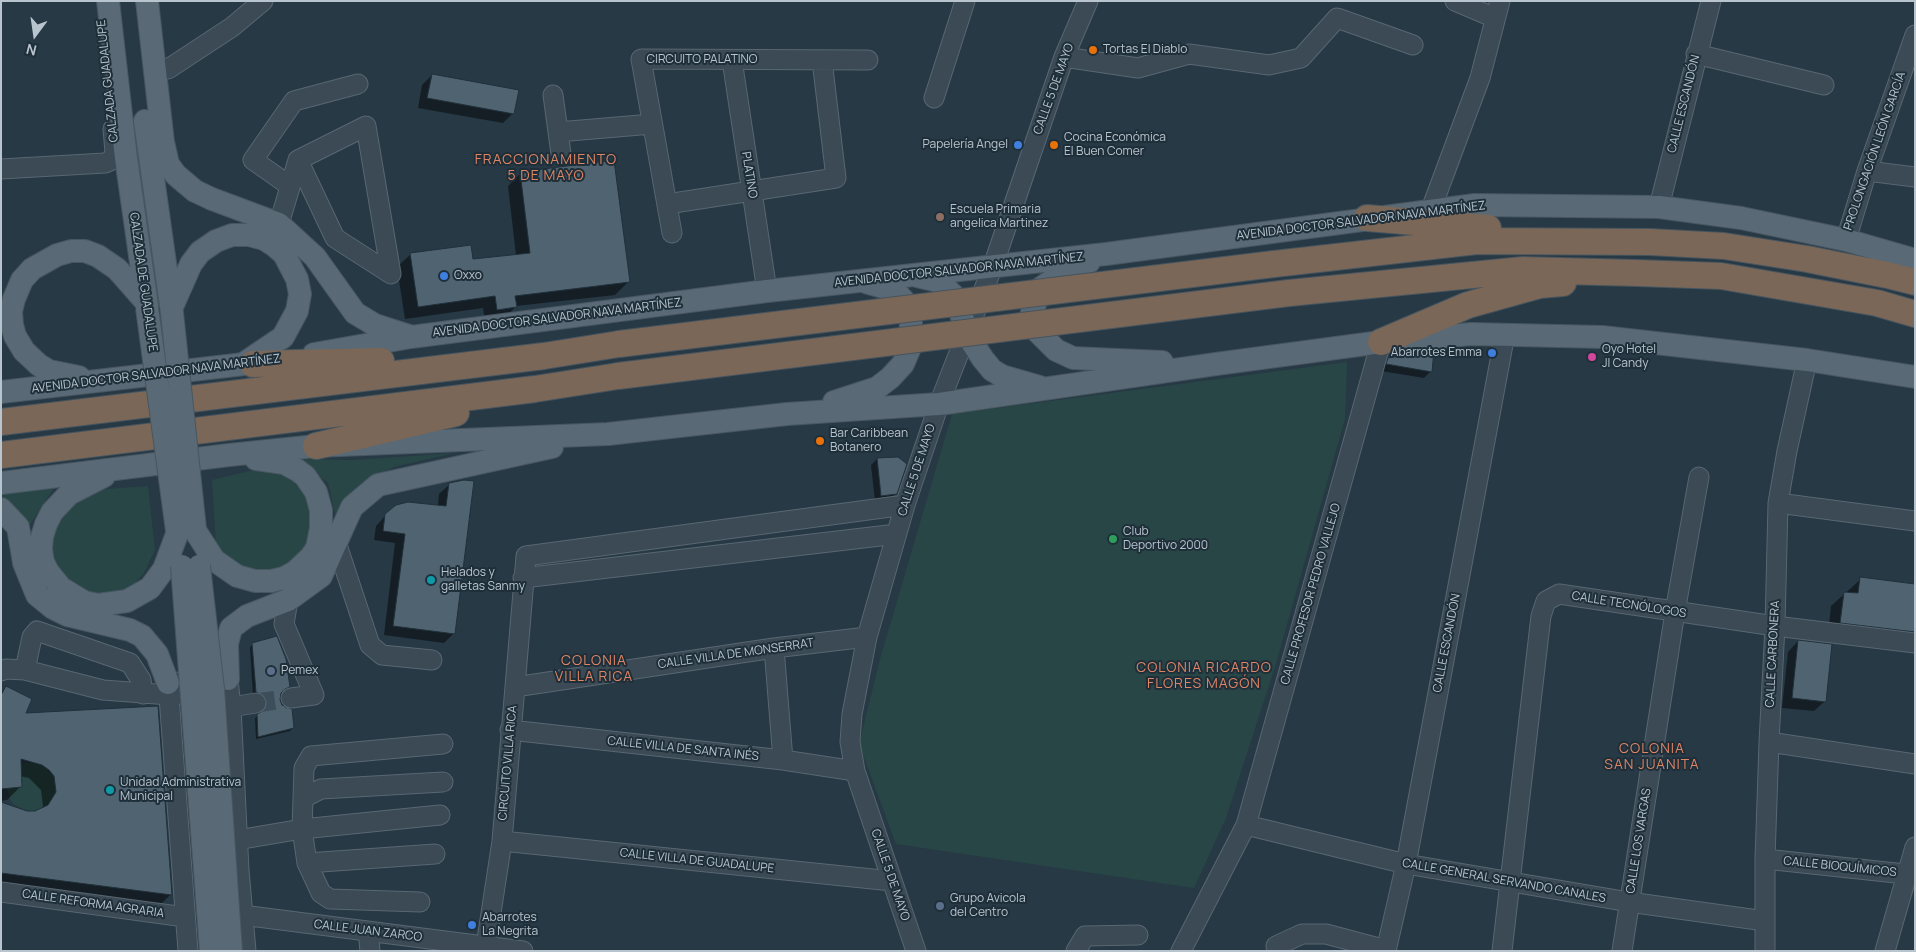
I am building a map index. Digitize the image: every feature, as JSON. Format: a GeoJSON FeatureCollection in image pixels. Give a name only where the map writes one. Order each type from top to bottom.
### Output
{"type":"FeatureCollection","features":[{"type":"Feature","properties":{"kind":"highway"},"geometry":{"type":"LineString","coordinates":[[1367,218],[1650,242],[1724,246],[1807,259],[1915,282]]}},
{"type":"Feature","properties":{"kind":"highway"},"geometry":{"type":"LineString","coordinates":[[1,422],[544,356],[620,344],[1477,241],[1650,242]]}},
{"type":"Feature","properties":{"kind":"highway"},"geometry":{"type":"LineString","coordinates":[[1,456],[1288,292],[1523,270],[1721,276],[1877,303],[1915,314]]}},
{"type":"Feature","properties":{"kind":"highway"},"geometry":{"type":"LineString","coordinates":[[1381,342],[1477,302],[1540,286],[1636,274]]}},
{"type":"Feature","properties":{"kind":"highway"},"geometry":{"type":"LineString","coordinates":[[246,365],[544,356]]}},
{"type":"Feature","properties":{"kind":"highway"},"geometry":{"type":"LineString","coordinates":[[316,446],[439,418],[535,389]]}},
{"type":"Feature","properties":{"kind":"main road","name":"CALZADA DE GUADALUPE"},"geometry":{"type":"LineString","coordinates":[[108,1],[126,158],[147,306],[213,689],[231,951]]}},
{"type":"Feature","properties":{"kind":"main road","name":"CALZADA DE GUADALUPE"},"geometry":{"type":"LineString","coordinates":[[132,1],[149,156],[172,310],[186,531]]}},
{"type":"Feature","properties":{"kind":"main road"},"geometry":{"type":"LineString","coordinates":[[147,1],[160,122],[168,164],[176,174],[195,190],[212,199],[278,224],[315,256],[355,313],[374,325],[412,337]]}},
{"type":"Feature","properties":{"kind":"main road","name":"AVENIDA DOCTOR SALVADOR NAVA MARTÍNEZ"},"geometry":{"type":"LineString","coordinates":[[1,392],[246,365],[412,337],[766,291],[1106,254],[1476,205],[1659,208],[1741,218],[1846,240],[1915,260]]}},
{"type":"Feature","properties":{"kind":"main road"},"geometry":{"type":"LineString","coordinates":[[172,310],[191,264],[200,252],[216,240],[232,235],[249,235],[264,239],[275,246],[284,254],[297,279],[300,294],[297,311],[284,337],[246,365]]}},
{"type":"Feature","properties":{"kind":"main road"},"geometry":{"type":"LineString","coordinates":[[107,379],[74,376],[49,371],[30,356],[20,345],[12,325],[12,311],[18,289],[32,269],[46,259],[71,251],[85,251],[98,256],[116,269],[147,306]]}},
{"type":"Feature","properties":{"kind":"main road"},"geometry":{"type":"LineString","coordinates":[[1106,254],[1060,275],[1041,288],[1035,301],[1032,321],[1043,339],[1056,350],[1073,358],[1216,364]]}},
{"type":"Feature","properties":{"kind":"main road"},"geometry":{"type":"LineString","coordinates":[[911,275],[938,281],[954,296],[971,341],[992,370],[1002,376],[1048,389]]}},
{"type":"Feature","properties":{"kind":"main road"},"geometry":{"type":"LineString","coordinates":[[787,414],[860,395],[877,388],[903,364],[909,350],[911,323],[905,302],[894,290],[863,282],[839,283]]}},
{"type":"Feature","properties":{"kind":"main road"},"geometry":{"type":"LineString","coordinates":[[1,483],[316,446],[608,434],[787,414],[940,404],[1381,342],[1471,334],[1602,337],[1808,360],[1915,377]]}},
{"type":"Feature","properties":{"kind":"main road"},"geometry":{"type":"LineString","coordinates":[[229,692],[227,644],[231,628],[247,616],[288,600],[320,576],[352,507],[378,485],[608,434]]}},
{"type":"Feature","properties":{"kind":"main road"},"geometry":{"type":"LineString","coordinates":[[116,470],[69,494],[52,512],[42,538],[43,562],[53,580],[72,596],[98,606],[127,601],[150,588],[161,574],[186,531],[214,560],[236,576],[255,581],[271,581],[284,578],[304,565],[316,548],[321,528],[319,501],[316,492],[305,476],[284,463],[228,455]]}},
{"type":"Feature","properties":{"kind":"main road"},"geometry":{"type":"LineString","coordinates":[[1,509],[18,527],[24,563],[37,595],[53,608],[67,615],[130,630],[142,636],[157,654],[169,689]]}},
{"type":"Feature","properties":{"kind":"main road","name":"CALZADA DE GUADALUPE"},"geometry":{"type":"LineString","coordinates":[[191,566],[211,951]]}},
{"type":"Feature","properties":{"kind":"street","name":"CALZADA GUADALUPE"},"geometry":{"type":"LineString","coordinates":[[1,169],[105,163],[112,160],[115,152],[100,1]]}},
{"type":"Feature","properties":{"kind":"street"},"geometry":{"type":"LineString","coordinates":[[168,70],[232,27],[263,1]]}},
{"type":"Feature","properties":{"kind":"street"},"geometry":{"type":"LineString","coordinates":[[934,98],[964,1]]}},
{"type":"Feature","properties":{"kind":"street","name":"CALLE 5 DE MAYO"},"geometry":{"type":"LineString","coordinates":[[916,951],[855,771],[850,742],[852,714],[867,637],[905,505],[967,330],[993,266],[1064,57],[1088,1]]}},
{"type":"Feature","properties":{"kind":"street"},"geometry":{"type":"LineString","coordinates":[[1430,212],[1480,78],[1497,10],[1454,1]]}},
{"type":"Feature","properties":{"kind":"street","name":"CALLE ESCANDÓN"},"geometry":{"type":"LineString","coordinates":[[1659,208],[1696,54],[1711,1]]}},
{"type":"Feature","properties":{"kind":"street"},"geometry":{"type":"LineString","coordinates":[[1064,57],[1138,68],[1188,54],[1269,64],[1301,58],[1337,18],[1413,45]]}},
{"type":"Feature","properties":{"kind":"street","name":"PROLONGACIÓN LEÓN GARCÍA"},"geometry":{"type":"LineString","coordinates":[[1846,240],[1867,171],[1915,35]]}},
{"type":"Feature","properties":{"kind":"street"},"geometry":{"type":"LineString","coordinates":[[1696,54],[1824,85]]}},
{"type":"Feature","properties":{"kind":"street","name":"CIRCUITO PALATINO"},"geometry":{"type":"LineString","coordinates":[[672,233],[641,59],[868,60]]}},
{"type":"Feature","properties":{"kind":"street","name":"PLATINO"},"geometry":{"type":"LineString","coordinates":[[732,60],[766,291]]}},
{"type":"Feature","properties":{"kind":"street"},"geometry":{"type":"LineString","coordinates":[[667,204],[836,178],[822,60]]}},
{"type":"Feature","properties":{"kind":"street"},"geometry":{"type":"LineString","coordinates":[[290,186],[253,160],[294,101],[358,84]]}},
{"type":"Feature","properties":{"kind":"street"},"geometry":{"type":"LineString","coordinates":[[553,95],[561,154]]}},
{"type":"Feature","properties":{"kind":"street"},"geometry":{"type":"LineString","coordinates":[[558,132],[652,124]]}},
{"type":"Feature","properties":{"kind":"street"},"geometry":{"type":"LineString","coordinates":[[278,224],[298,160],[366,126],[390,274],[335,238],[298,160]]}},
{"type":"Feature","properties":{"kind":"street"},"geometry":{"type":"LineString","coordinates":[[1867,171],[1915,177]]}},
{"type":"Feature","properties":{"kind":"street","name":"CALLE ESCANDÓN"},"geometry":{"type":"LineString","coordinates":[[1386,950],[1406,864],[1505,334]]}},
{"type":"Feature","properties":{"kind":"street","name":"CALLE PROFESOR PEDRO VALLEJO"},"geometry":{"type":"LineString","coordinates":[[1181,951],[1246,825],[1381,342]]}},
{"type":"Feature","properties":{"kind":"street","name":"CALLE CARBONERA"},"geometry":{"type":"LineString","coordinates":[[1765,951],[1765,859],[1778,504],[1787,451],[1808,360]]}},
{"type":"Feature","properties":{"kind":"street","name":"CALLE LOS VARGAS"},"geometry":{"type":"LineString","coordinates":[[1622,951],[1675,612],[1699,477]]}},
{"type":"Feature","properties":{"kind":"street"},"geometry":{"type":"LineString","coordinates":[[1778,504],[1915,521]]}},
{"type":"Feature","properties":{"kind":"street","name":"CIRCUITO VILLA RICA"},"geometry":{"type":"LineString","coordinates":[[486,946],[502,841],[526,556],[905,505]]}},
{"type":"Feature","properties":{"kind":"street"},"geometry":{"type":"LineString","coordinates":[[706,532],[710,556]]}},
{"type":"Feature","properties":{"kind":"street"},"geometry":{"type":"LineString","coordinates":[[523,578],[897,534]]}},
{"type":"Feature","properties":{"kind":"street"},"geometry":{"type":"LineString","coordinates":[[336,542],[370,645],[382,655],[432,660]]}},
{"type":"Feature","properties":{"kind":"street","name":"CALLE TECNÓLOGOS"},"geometry":{"type":"LineString","coordinates":[[1502,951],[1541,616],[1546,601],[1558,594],[1675,612],[1915,644]]}},
{"type":"Feature","properties":{"kind":"street"},"geometry":{"type":"LineString","coordinates":[[288,600],[284,624],[314,695],[291,698]]}},
{"type":"Feature","properties":{"kind":"street"},"geometry":{"type":"LineString","coordinates":[[25,670],[32,637],[37,631],[130,663],[141,680],[143,694]]}},
{"type":"Feature","properties":{"kind":"street","name":"CALLE VILLA DE MONSERRAT"},"geometry":{"type":"LineString","coordinates":[[515,687],[774,648],[867,637]]}},
{"type":"Feature","properties":{"kind":"street"},"geometry":{"type":"LineString","coordinates":[[774,648],[783,760]]}},
{"type":"Feature","properties":{"kind":"street"},"geometry":{"type":"LineString","coordinates":[[1,671],[6,669],[25,670],[103,690],[143,694],[169,689],[229,692],[256,703]]}},
{"type":"Feature","properties":{"kind":"street"},"geometry":{"type":"LineString","coordinates":[[169,689],[188,951]]}},
{"type":"Feature","properties":{"kind":"street"},"geometry":{"type":"LineString","coordinates":[[229,692],[237,840],[246,951]]}},
{"type":"Feature","properties":{"kind":"street","name":"CALLE VILLA DE SANTA INÉS"},"geometry":{"type":"LineString","coordinates":[[510,730],[783,760],[855,771]]}},
{"type":"Feature","properties":{"kind":"street"},"geometry":{"type":"LineString","coordinates":[[1769,742],[1915,764]]}},
{"type":"Feature","properties":{"kind":"street"},"geometry":{"type":"LineString","coordinates":[[420,902],[330,899],[322,894],[306,863],[302,829],[304,768],[311,756],[443,744]]}},
{"type":"Feature","properties":{"kind":"street"},"geometry":{"type":"LineString","coordinates":[[303,798],[321,788],[443,782]]}},
{"type":"Feature","properties":{"kind":"street"},"geometry":{"type":"LineString","coordinates":[[237,840],[302,829],[440,815]]}},
{"type":"Feature","properties":{"kind":"street","name":"CALLE GENERAL SERVANDO CANALES"},"geometry":{"type":"LineString","coordinates":[[1246,825],[1406,864],[1629,902],[1765,921]]}},
{"type":"Feature","properties":{"kind":"street","name":"CALLE VILLA DE GUADALUPE"},"geometry":{"type":"LineString","coordinates":[[502,841],[892,881]]}},
{"type":"Feature","properties":{"kind":"street"},"geometry":{"type":"LineString","coordinates":[[1884,951],[1911,874],[1915,847]]}},
{"type":"Feature","properties":{"kind":"street"},"geometry":{"type":"LineString","coordinates":[[306,863],[435,854]]}},
{"type":"Feature","properties":{"kind":"street","name":"CALLE BIOQUÍMICOS"},"geometry":{"type":"LineString","coordinates":[[1765,859],[1911,874]]}},
{"type":"Feature","properties":{"kind":"street","name":"CALLE REFORMA AGRARIA"},"geometry":{"type":"LineString","coordinates":[[1,892],[185,917]]}},
{"type":"Feature","properties":{"kind":"street","name":"CALLE JUAN ZARCO"},"geometry":{"type":"LineString","coordinates":[[242,915],[523,951]]}},
{"type":"Feature","properties":{"kind":"street"},"geometry":{"type":"LineString","coordinates":[[368,931],[370,951]]}},
{"type":"Feature","properties":{"kind":"street"},"geometry":{"type":"LineString","coordinates":[[1276,946],[1302,934],[1326,934],[1386,950]]}},
{"type":"Feature","properties":{"kind":"street"},"geometry":{"type":"LineString","coordinates":[[1076,951],[1085,936],[1138,935]]}},
{"type":"Feature","properties":{"kind":"green space","name":"Club Deportivo 2000"},"geometry":{"type":"Polygon","coordinates":[[[1347,362],[1345,419],[1275,667],[1226,818],[1194,888],[896,844],[859,744],[880,659],[952,414],[1347,362]]]}},
{"type":"Feature","properties":{"kind":"green space"},"geometry":{"type":"Polygon","coordinates":[[[454,453],[394,467],[358,486],[337,522],[328,483],[297,459],[354,460],[454,453]]]}},
{"type":"Feature","properties":{"kind":"green space"},"geometry":{"type":"Polygon","coordinates":[[[258,469],[287,476],[309,498],[315,527],[307,554],[285,571],[238,570],[216,547],[212,480],[258,469]]]}},
{"type":"Feature","properties":{"kind":"green space"},"geometry":{"type":"Polygon","coordinates":[[[56,485],[28,528],[1,502],[1,491],[56,485]]]}},
{"type":"Feature","properties":{"kind":"green space"},"geometry":{"type":"Polygon","coordinates":[[[148,486],[155,550],[144,573],[129,590],[99,596],[75,589],[54,570],[45,548],[50,521],[81,491],[148,486]]]}},
{"type":"Feature","properties":{"kind":"green space"},"geometry":{"type":"Polygon","coordinates":[[[25,763],[42,765],[54,776],[56,784],[56,792],[48,805],[35,811],[27,811],[13,804],[7,789],[22,787],[21,765],[25,763]]]}},
{"type":"Feature","properties":{"kind":"building"},"geometry":{"type":"Polygon","coordinates":[[[432,74],[519,90],[514,114],[427,98],[432,74]]]}},
{"type":"Feature","properties":{"kind":"building"},"geometry":{"type":"Polygon","coordinates":[[[614,160],[630,282],[515,296],[517,307],[497,310],[495,296],[418,307],[410,253],[471,245],[473,259],[530,253],[520,172],[614,160]]]}},
{"type":"Feature","properties":{"kind":"building"},"geometry":{"type":"Polygon","coordinates":[[[1434,350],[1432,372],[1386,364],[1388,358],[1434,350]]]}},
{"type":"Feature","properties":{"kind":"building"},"geometry":{"type":"Polygon","coordinates":[[[898,457],[907,464],[897,494],[881,496],[877,458],[898,457]]]}},
{"type":"Feature","properties":{"kind":"building","name":"Helados y galletas Sanmy"},"geometry":{"type":"Polygon","coordinates":[[[464,480],[474,481],[455,634],[393,626],[405,534],[383,531],[385,514],[396,505],[408,502],[446,506],[449,483],[464,480]]]}},
{"type":"Feature","properties":{"kind":"building"},"geometry":{"type":"Polygon","coordinates":[[[1860,577],[1915,584],[1915,632],[1840,623],[1844,592],[1858,593],[1860,577]]]}},
{"type":"Feature","properties":{"kind":"building","name":"Pemex"},"geometry":{"type":"Polygon","coordinates":[[[277,636],[286,659],[290,687],[281,693],[280,700],[282,705],[292,709],[294,728],[258,737],[257,714],[263,711],[267,702],[264,696],[256,692],[252,643],[277,636]]]}},
{"type":"Feature","properties":{"kind":"building"},"geometry":{"type":"Polygon","coordinates":[[[1798,640],[1832,644],[1826,702],[1792,698],[1798,640]]]}},
{"type":"Feature","properties":{"kind":"building","name":"Unidad Administrativa Municipal"},"geometry":{"type":"Polygon","coordinates":[[[6,686],[32,699],[26,713],[158,706],[172,895],[1,873],[1,802],[27,811],[35,811],[48,805],[56,792],[54,776],[49,770],[42,765],[21,759],[22,787],[1,789],[1,695],[6,686]]]}},
{"type":"Feature","properties":{"kind":"tunnel"},"geometry":{"type":"LineString","coordinates":[[256,703],[291,698]]}},
{"type":"Feature","properties":{"kind":"place","name":"Tortas El Diablo"},"geometry":{"type":"Point","coordinates":[1093,50]}},
{"type":"Feature","properties":{"kind":"place","name":"Papelería Angel"},"geometry":{"type":"Point","coordinates":[1018,145]}},
{"type":"Feature","properties":{"kind":"place","name":"Cocina Económica El Buen Comer"},"geometry":{"type":"Point","coordinates":[1054,145]}},
{"type":"Feature","properties":{"kind":"place","name":"Escuela Primaria angelica Martinez"},"geometry":{"type":"Point","coordinates":[940,217]}},
{"type":"Feature","properties":{"kind":"place","name":"Oxxo"},"geometry":{"type":"Point","coordinates":[444,276]}},
{"type":"Feature","properties":{"kind":"place","name":"Abarrotes Emma"},"geometry":{"type":"Point","coordinates":[1492,353]}},
{"type":"Feature","properties":{"kind":"place","name":"Oyo Hotel JI Candy"},"geometry":{"type":"Point","coordinates":[1592,357]}},
{"type":"Feature","properties":{"kind":"place","name":"Bar Caribbean Botanero"},"geometry":{"type":"Point","coordinates":[820,441]}},
{"type":"Feature","properties":{"kind":"place","name":"Club Deportivo 2000"},"geometry":{"type":"Point","coordinates":[1113,539]}},
{"type":"Feature","properties":{"kind":"place","name":"Helados y galletas Sanmy"},"geometry":{"type":"Point","coordinates":[431,580]}},
{"type":"Feature","properties":{"kind":"place","name":"Pemex"},"geometry":{"type":"Point","coordinates":[271,671]}},
{"type":"Feature","properties":{"kind":"place","name":"Unidad Administrativa Municipal"},"geometry":{"type":"Point","coordinates":[110,790]}},
{"type":"Feature","properties":{"kind":"place","name":"Grupo Avicola del Centro"},"geometry":{"type":"Point","coordinates":[940,906]}},
{"type":"Feature","properties":{"kind":"place","name":"Abarrotes La Negrita"},"geometry":{"type":"Point","coordinates":[472,925]}},
{"type":"Feature","properties":{"kind":"district","name":"FRACCIONAMIENTO 5 DE MAYO"},"geometry":{"type":"Point","coordinates":[546,168]}},
{"type":"Feature","properties":{"kind":"district","name":"COLONIA VILLA RICA"},"geometry":{"type":"Point","coordinates":[594,670]}},
{"type":"Feature","properties":{"kind":"district","name":"COLONIA RICARDO FLORES MAGÓN"},"geometry":{"type":"Point","coordinates":[1204,676]}},
{"type":"Feature","properties":{"kind":"district","name":"COLONIA SAN JUANITA"},"geometry":{"type":"Point","coordinates":[1652,758]}}]}
